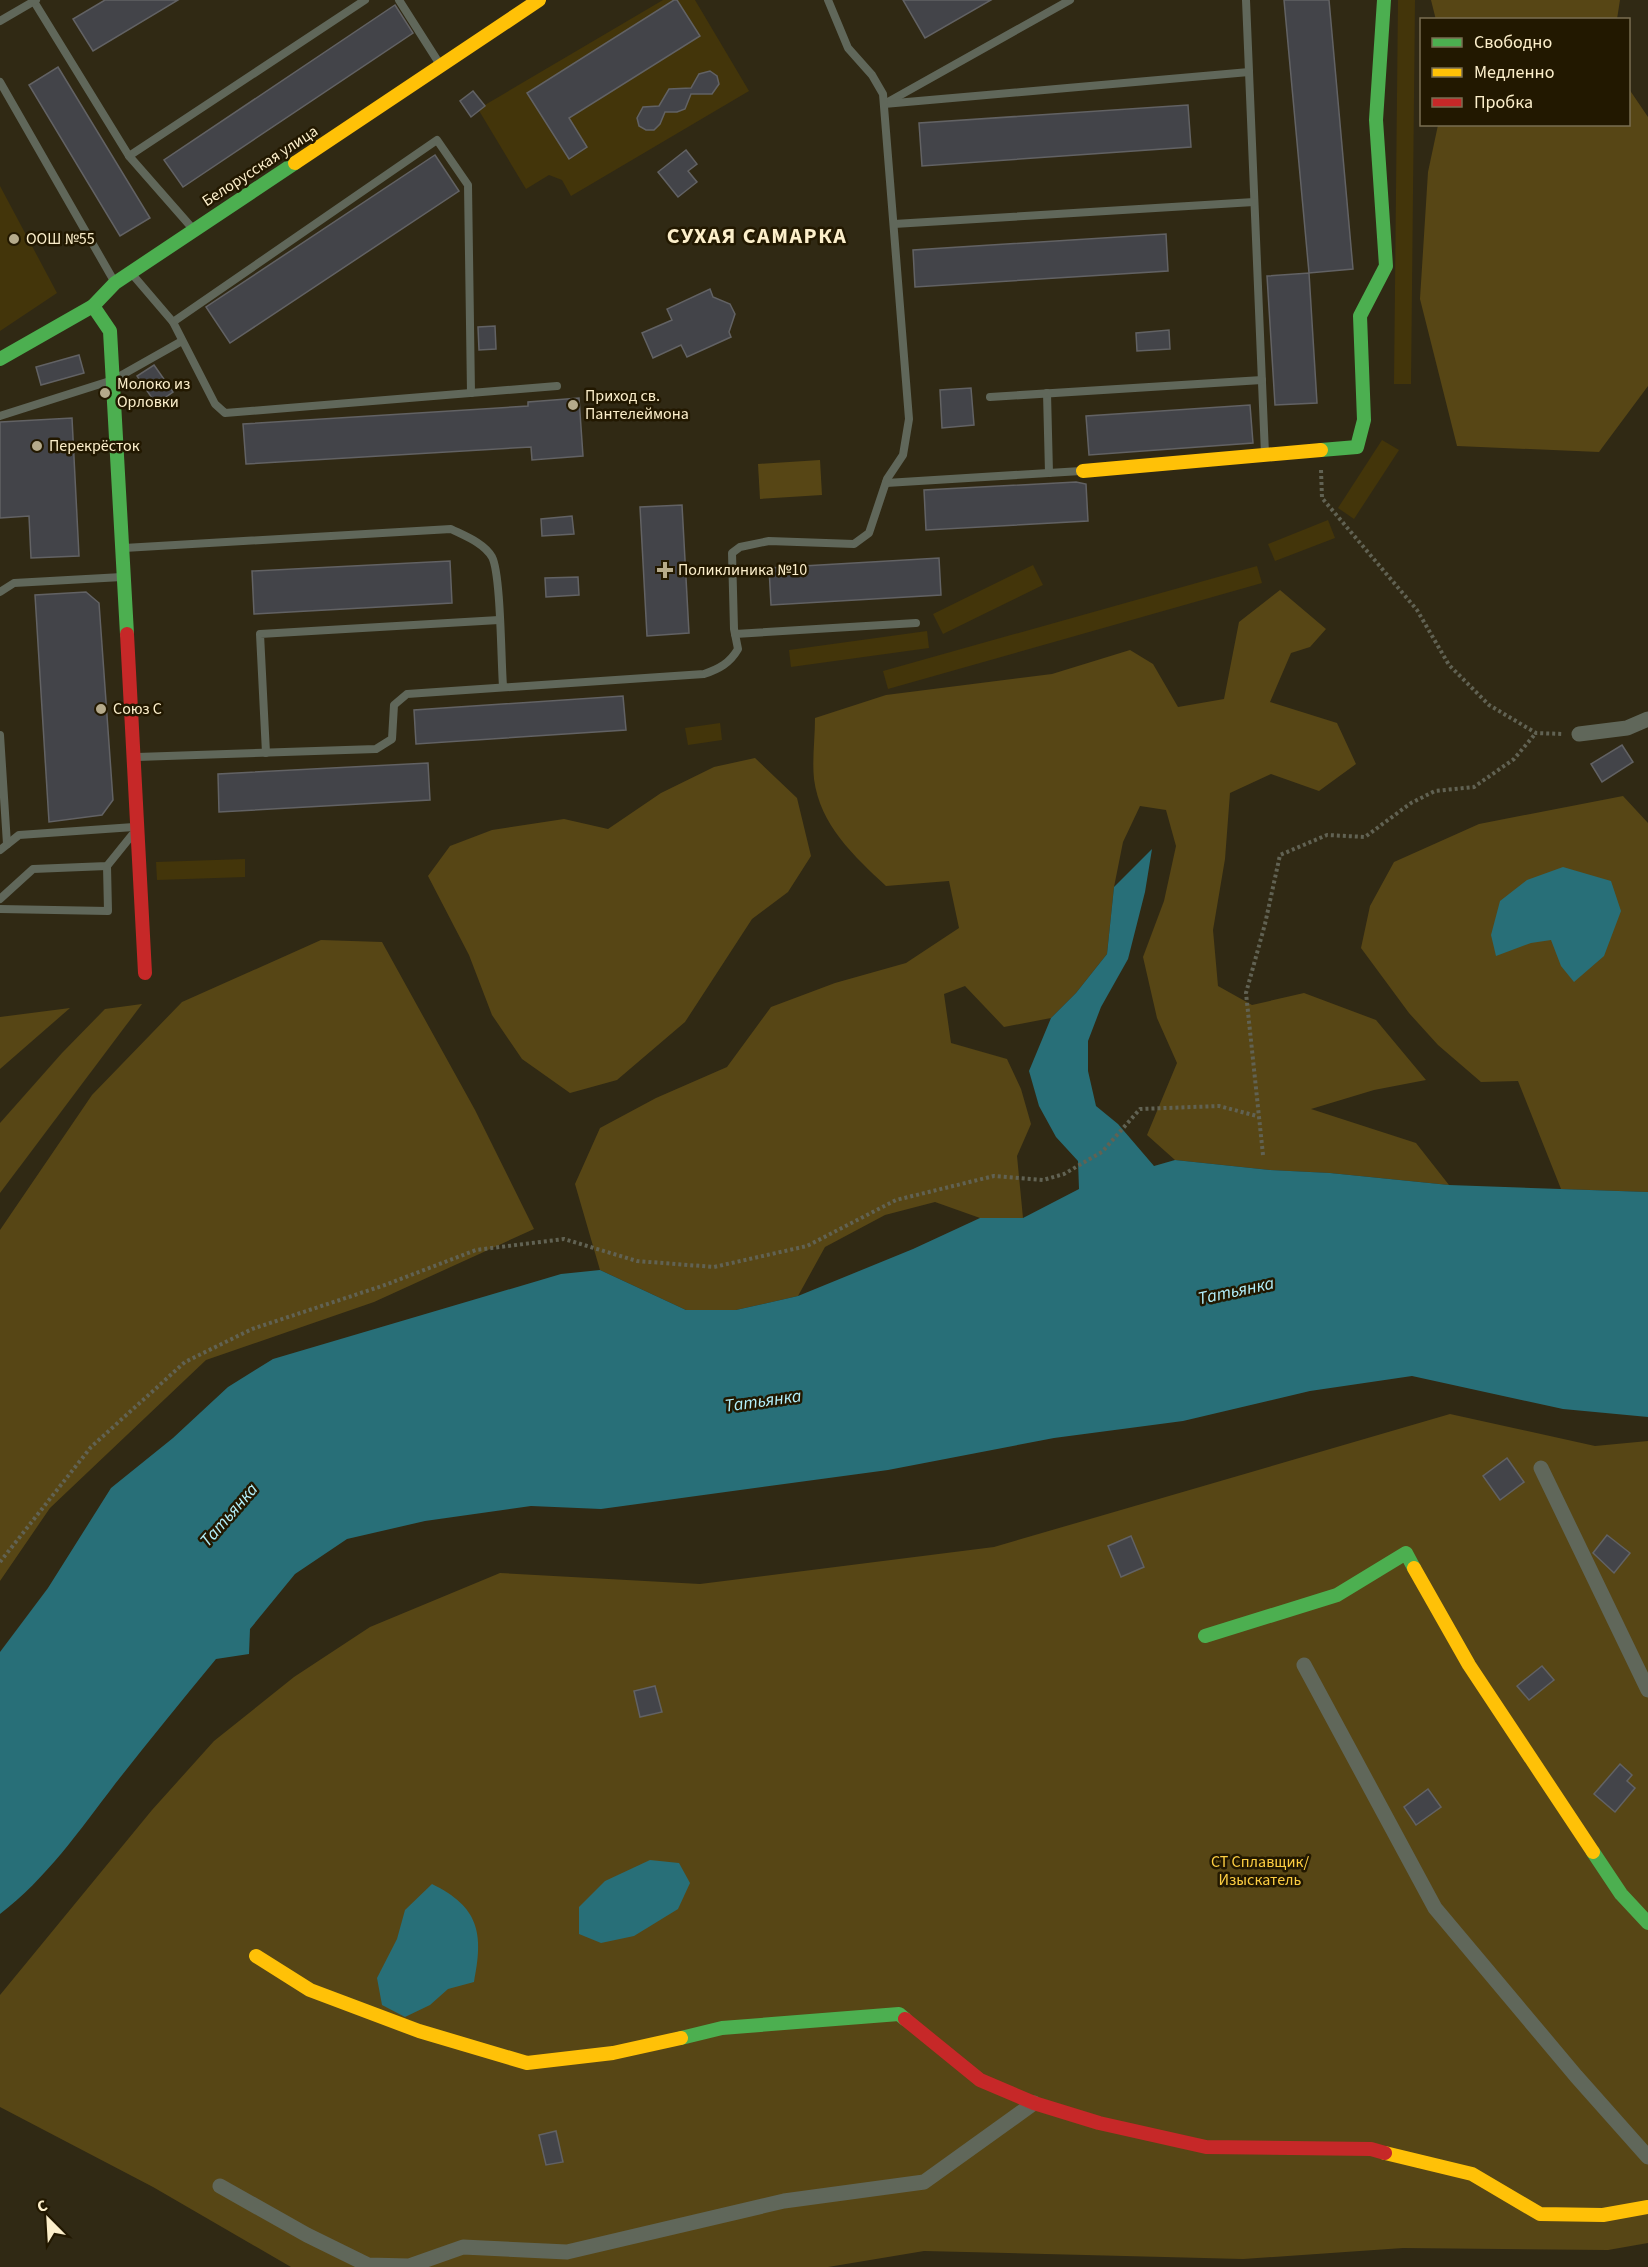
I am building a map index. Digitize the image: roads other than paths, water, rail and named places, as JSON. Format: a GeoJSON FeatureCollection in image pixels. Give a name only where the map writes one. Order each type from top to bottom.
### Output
{"type":"FeatureCollection","features":[{"type":"Feature","properties":{"kind":"street","name":"Белорусская улица"},"geometry":{"type":"LineString","coordinates":[[0,359],[93,306],[115,283],[539,0]]}},
{"type":"Feature","properties":{"kind":"street"},"geometry":{"type":"LineString","coordinates":[[1083,471],[1357,447],[1364,420],[1360,316],[1386,266],[1376,120],[1384,0]]}},
{"type":"Feature","properties":{"kind":"street"},"geometry":{"type":"LineString","coordinates":[[93,306],[110,331],[145,973]]}},
{"type":"Feature","properties":{"kind":"street"},"geometry":{"type":"LineString","coordinates":[[1579,734],[1627,728],[1648,719]]}},
{"type":"Feature","properties":{"kind":"street"},"geometry":{"type":"LineString","coordinates":[[1541,1468],[1648,1690]]}},
{"type":"Feature","properties":{"kind":"street"},"geometry":{"type":"LineString","coordinates":[[1205,1636],[1337,1595],[1406,1554],[1469,1665],[1621,1894],[1648,1923]]}},
{"type":"Feature","properties":{"kind":"street"},"geometry":{"type":"LineString","coordinates":[[1304,1665],[1435,1908],[1576,2076],[1648,2157]]}},
{"type":"Feature","properties":{"kind":"street"},"geometry":{"type":"LineString","coordinates":[[256,1956],[310,1990],[419,2031],[527,2063],[613,2053],[722,2028],[899,2014],[980,2080],[1034,2103],[1099,2123],[1206,2147],[1371,2149],[1472,2174],[1540,2214],[1603,2215],[1648,2207]]}},
{"type":"Feature","properties":{"kind":"street"},"geometry":{"type":"LineString","coordinates":[[220,2186],[307,2235],[368,2265],[409,2266],[462,2247],[567,2252],[784,2201],[924,2182],[1034,2103]]}},
{"type":"Feature","properties":{"kind":"lane"},"geometry":{"type":"LineString","coordinates":[[0,21],[35,0],[129,156],[194,230]]}},
{"type":"Feature","properties":{"kind":"lane"},"geometry":{"type":"LineString","coordinates":[[129,156],[365,0]]}},
{"type":"Feature","properties":{"kind":"lane"},"geometry":{"type":"LineString","coordinates":[[399,0],[442,66]]}},
{"type":"Feature","properties":{"kind":"lane"},"geometry":{"type":"LineString","coordinates":[[135,757],[376,749],[392,739],[394,705],[406,693],[704,674],[717,670],[732,660],[738,649],[735,634],[732,553],[740,548],[769,541],[854,544],[869,533],[886,483],[903,455],[909,418],[883,94],[872,75],[848,48],[828,0]]}},
{"type":"Feature","properties":{"kind":"lane"},"geometry":{"type":"LineString","coordinates":[[884,104],[1070,0]]}},
{"type":"Feature","properties":{"kind":"lane"},"geometry":{"type":"LineString","coordinates":[[1245,0],[1265,455]]}},
{"type":"Feature","properties":{"kind":"lane"},"geometry":{"type":"LineString","coordinates":[[884,104],[1249,72]]}},
{"type":"Feature","properties":{"kind":"lane"},"geometry":{"type":"LineString","coordinates":[[0,82],[115,283]]}},
{"type":"Feature","properties":{"kind":"lane"},"geometry":{"type":"LineString","coordinates":[[173,322],[437,140],[468,185],[471,393]]}},
{"type":"Feature","properties":{"kind":"lane"},"geometry":{"type":"LineString","coordinates":[[894,224],[1254,202]]}},
{"type":"Feature","properties":{"kind":"lane"},"geometry":{"type":"LineString","coordinates":[[131,273],[173,322],[215,404],[225,413],[557,386]]}},
{"type":"Feature","properties":{"kind":"lane"},"geometry":{"type":"LineString","coordinates":[[0,417],[112,380],[182,341]]}},
{"type":"Feature","properties":{"kind":"lane"},"geometry":{"type":"LineString","coordinates":[[990,397],[1262,380]]}},
{"type":"Feature","properties":{"kind":"lane"},"geometry":{"type":"LineString","coordinates":[[1047,393],[1049,473]]}},
{"type":"Feature","properties":{"kind":"lane"},"geometry":{"type":"LineString","coordinates":[[886,483],[1083,471]]}},
{"type":"Feature","properties":{"kind":"lane"},"geometry":{"type":"LineString","coordinates":[[123,548],[451,529],[478,543],[493,558],[503,686]]}},
{"type":"Feature","properties":{"kind":"lane"},"geometry":{"type":"LineString","coordinates":[[0,592],[14,584],[124,577]]}},
{"type":"Feature","properties":{"kind":"lane"},"geometry":{"type":"LineString","coordinates":[[266,753],[260,634],[499,620]]}},
{"type":"Feature","properties":{"kind":"lane"},"geometry":{"type":"LineString","coordinates":[[735,634],[916,623]]}},
{"type":"Feature","properties":{"kind":"lane"},"geometry":{"type":"LineString","coordinates":[[0,735],[4,847]]}},
{"type":"Feature","properties":{"kind":"lane"},"geometry":{"type":"LineString","coordinates":[[4,847],[20,835],[138,827]]}},
{"type":"Feature","properties":{"kind":"lane"},"geometry":{"type":"LineString","coordinates":[[0,909],[108,911],[107,866],[138,827]]}},
{"type":"Feature","properties":{"kind":"lane"},"geometry":{"type":"LineString","coordinates":[[0,899],[33,869],[107,866]]}},
{"type":"Feature","properties":{"kind":"water","name":"Татьянка"},"geometry":{"type":"Polygon","coordinates":[[[1152,849],[1145,892],[1128,959],[1101,1007],[1088,1041],[1088,1071],[1096,1106],[1118,1124],[1154,1166],[1175,1160],[1449,1185],[1648,1192],[1648,1417],[1563,1409],[1412,1376],[1310,1391],[1183,1421],[1054,1438],[888,1470],[601,1509],[531,1506],[425,1521],[347,1539],[295,1574],[250,1629],[249,1654],[216,1659],[62,1853],[17,1900],[0,1914],[0,1652],[48,1588],[111,1488],[173,1438],[228,1387],[273,1359],[561,1274],[600,1270],[686,1310],[736,1310],[798,1296],[913,1249],[980,1218],[1023,1218],[1079,1189],[1078,1161],[1056,1137],[1039,1106],[1029,1071],[1051,1018],[1076,993],[1107,954],[1114,887],[1152,849]]]}},
{"type":"Feature","properties":{"kind":"water"},"geometry":{"type":"Polygon","coordinates":[[[1563,867],[1611,881],[1621,911],[1604,956],[1574,982],[1561,966],[1551,940],[1531,943],[1496,956],[1491,935],[1500,901],[1527,880],[1563,867]]]}},
{"type":"Feature","properties":{"kind":"water"},"geometry":{"type":"Polygon","coordinates":[[[650,1860],[679,1863],[690,1883],[678,1909],[634,1936],[601,1943],[579,1934],[579,1907],[605,1881],[650,1860]]]}},
{"type":"Feature","properties":{"kind":"water"},"geometry":{"type":"Polygon","coordinates":[[[432,1884],[460,1902],[469,1912],[474,1923],[478,1949],[474,1982],[448,1989],[430,2005],[405,2017],[382,2005],[377,1978],[397,1939],[405,1910],[432,1884]]]}},
{"type":"Feature","properties":{"kind":"place","name":"ООШ №55"},"geometry":{"type":"Point","coordinates":[14,239]}},
{"type":"Feature","properties":{"kind":"place","name":"Молоко из Орловки"},"geometry":{"type":"Point","coordinates":[105,393]}},
{"type":"Feature","properties":{"kind":"place","name":"Приход св. Пантелеймона"},"geometry":{"type":"Point","coordinates":[573,405]}},
{"type":"Feature","properties":{"kind":"place","name":"Перекрёсток"},"geometry":{"type":"Point","coordinates":[37,446]}},
{"type":"Feature","properties":{"kind":"place","name":"Поликлиника №10"},"geometry":{"type":"Point","coordinates":[665,570]}},
{"type":"Feature","properties":{"kind":"place","name":"Союз С"},"geometry":{"type":"Point","coordinates":[101,709]}},
{"type":"Feature","properties":{"kind":"district","name":"СУХАЯ САМАРКА"},"geometry":{"type":"Point","coordinates":[757,236]}},
{"type":"Feature","properties":{"kind":"park label","name":"СТ Сплавщик/ Изыскатель"},"geometry":{"type":"Point","coordinates":[1260,1871]}}]}
